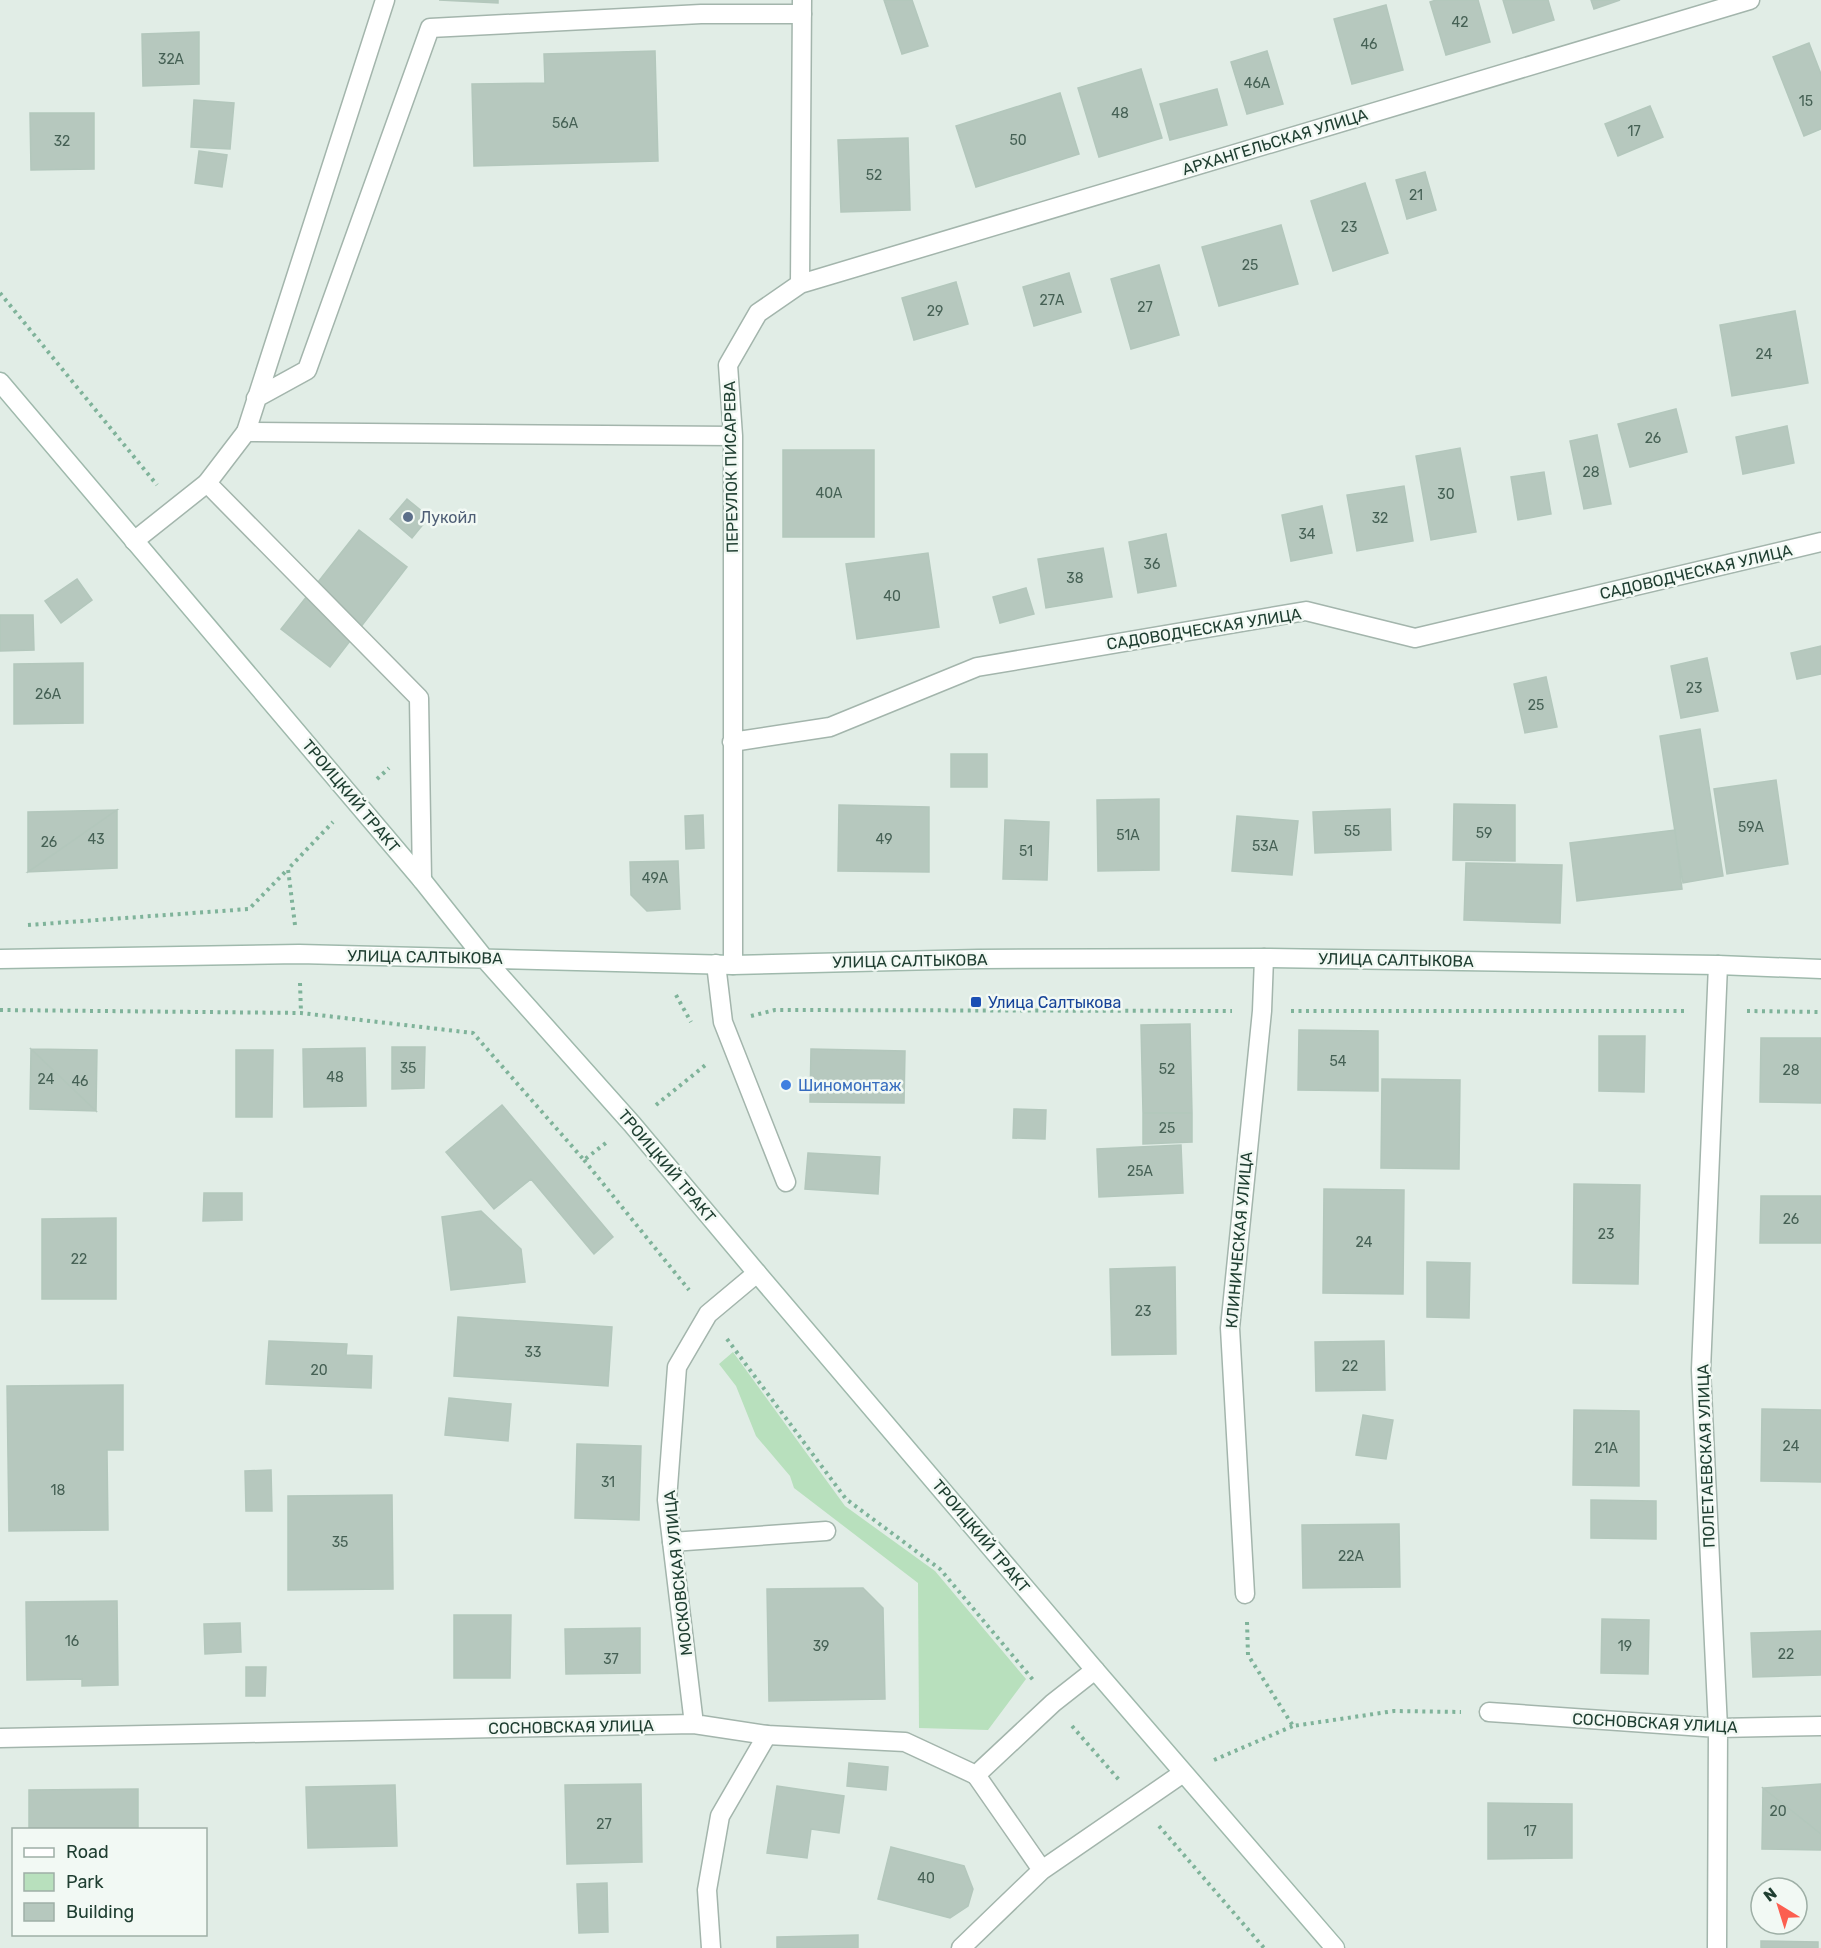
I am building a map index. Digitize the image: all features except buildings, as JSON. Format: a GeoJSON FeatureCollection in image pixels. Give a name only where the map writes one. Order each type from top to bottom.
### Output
{"type":"FeatureCollection","features":[{"type":"Feature","properties":{"kind":"street"},"geometry":{"type":"LineString","coordinates":[[134,541],[207,483],[246,432],[385,0]]}},
{"type":"Feature","properties":{"kind":"street","name":"АРХАНГЕЛЬСКАЯ УЛИЦА"},"geometry":{"type":"LineString","coordinates":[[800,284],[1750,0]]}},
{"type":"Feature","properties":{"kind":"street"},"geometry":{"type":"LineString","coordinates":[[256,398],[307,370],[430,28],[802,7],[800,284]]}},
{"type":"Feature","properties":{"kind":"street","name":"ПЕРЕУЛОК ПИСАРЕВА"},"geometry":{"type":"LineString","coordinates":[[786,1182],[723,1022],[732,742],[733,436],[728,365],[758,313],[800,284]]}},
{"type":"Feature","properties":{"kind":"street","name":"ТРОИЦКИЙ ТРАКТ"},"geometry":{"type":"LineString","coordinates":[[1,386],[422,880],[484,958],[632,1124],[1328,1945]]}},
{"type":"Feature","properties":{"kind":"street"},"geometry":{"type":"LineString","coordinates":[[246,432],[733,436]]}},
{"type":"Feature","properties":{"kind":"street"},"geometry":{"type":"LineString","coordinates":[[207,483],[418,698],[422,880]]}},
{"type":"Feature","properties":{"kind":"street","name":"САДОВОДЧЕСКАЯ УЛИЦА"},"geometry":{"type":"LineString","coordinates":[[732,742],[830,727],[977,667],[1305,611],[1415,638],[1821,542]]}},
{"type":"Feature","properties":{"kind":"street","name":"УЛИЦА САЛТЫКОВА"},"geometry":{"type":"LineString","coordinates":[[0,959],[299,954],[725,964],[978,959],[1264,958],[1718,965],[1821,969]]}},
{"type":"Feature","properties":{"kind":"street","name":"КЛИНИЧЕСКАЯ УЛИЦА"},"geometry":{"type":"LineString","coordinates":[[1245,1594],[1230,1328],[1262,1011],[1264,958]]}},
{"type":"Feature","properties":{"kind":"street","name":"ПОЛЕТАЕВСКАЯ УЛИЦА"},"geometry":{"type":"LineString","coordinates":[[1717,1948],[1718,1728],[1701,1370],[1718,965]]}},
{"type":"Feature","properties":{"kind":"street","name":"МОСКОВСКАЯ УЛИЦА"},"geometry":{"type":"LineString","coordinates":[[694,1724],[667,1500],[677,1367],[708,1314],[757,1273]]}},
{"type":"Feature","properties":{"kind":"street"},"geometry":{"type":"LineString","coordinates":[[672,1542],[826,1531]]}},
{"type":"Feature","properties":{"kind":"street"},"geometry":{"type":"LineString","coordinates":[[1042,1870],[976,1775],[1053,1703],[1095,1670]]}},
{"type":"Feature","properties":{"kind":"street","name":"СОСНОВСКАЯ УЛИЦА"},"geometry":{"type":"LineString","coordinates":[[1489,1712],[1718,1728],[1821,1726]]}},
{"type":"Feature","properties":{"kind":"street","name":"СОСНОВСКАЯ УЛИЦА"},"geometry":{"type":"LineString","coordinates":[[0,1738],[694,1724],[767,1735],[905,1742],[976,1775]]}},
{"type":"Feature","properties":{"kind":"street"},"geometry":{"type":"LineString","coordinates":[[711,1948],[707,1890],[720,1816],[767,1735]]}},
{"type":"Feature","properties":{"kind":"street"},"geometry":{"type":"LineString","coordinates":[[961,1948],[1042,1870],[1183,1773]]}},
{"type":"Feature","properties":{"kind":"path"},"geometry":{"type":"LineString","coordinates":[[0,293],[175,508]]}},
{"type":"Feature","properties":{"kind":"path"},"geometry":{"type":"LineString","coordinates":[[24,926],[249,909],[354,800],[419,741]]}},
{"type":"Feature","properties":{"kind":"path"},"geometry":{"type":"LineString","coordinates":[[288,869],[299,954],[301,1012]]}},
{"type":"Feature","properties":{"kind":"path"},"geometry":{"type":"LineString","coordinates":[[658,963],[694,1028]]}},
{"type":"Feature","properties":{"kind":"path"},"geometry":{"type":"LineString","coordinates":[[0,1010],[301,1012],[473,1033],[584,1160],[708,1314],[846,1499],[940,1569],[1264,1948]]}},
{"type":"Feature","properties":{"kind":"path"},"geometry":{"type":"LineString","coordinates":[[584,1160],[714,1059]]}},
{"type":"Feature","properties":{"kind":"path"},"geometry":{"type":"LineString","coordinates":[[1245,1594],[1248,1655],[1293,1726]]}},
{"type":"Feature","properties":{"kind":"path"},"geometry":{"type":"LineString","coordinates":[[1183,1773],[1293,1726],[1394,1711],[1489,1712]]}},
{"type":"Feature","properties":{"kind":"green space"},"geometry":{"type":"Polygon","coordinates":[[[733,1352],[845,1506],[935,1571],[1026,1679],[988,1730],[919,1728],[918,1583],[794,1488],[790,1476],[756,1436],[736,1386],[719,1364],[733,1352]]]}},
{"type":"Feature","properties":{"kind":"place","name":"Лукойл"},"geometry":{"type":"Point","coordinates":[408,517]}},
{"type":"Feature","properties":{"kind":"place","name":"Улица Салтыкова"},"geometry":{"type":"Point","coordinates":[976,1002]}},
{"type":"Feature","properties":{"kind":"place","name":"Шиномонтаж"},"geometry":{"type":"Point","coordinates":[786,1085]}}]}
